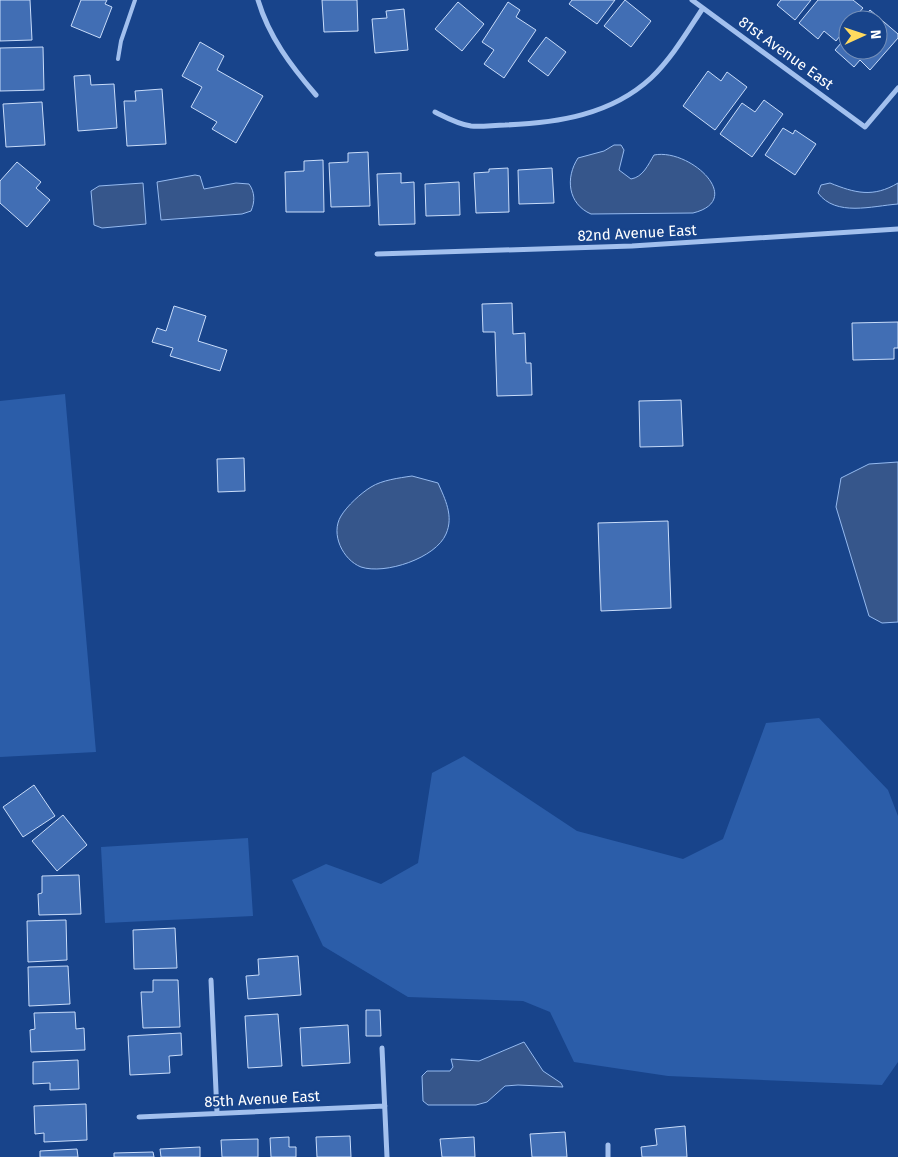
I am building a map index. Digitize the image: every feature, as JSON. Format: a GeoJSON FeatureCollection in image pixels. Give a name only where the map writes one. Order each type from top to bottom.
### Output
{"type":"FeatureCollection","features":[{"type":"Feature","properties":{"kind":"street"},"geometry":{"type":"LineString","coordinates":[[258,0],[266,21],[288,64],[316,94]]}},
{"type":"Feature","properties":{"kind":"street","name":"81st Avenue East"},"geometry":{"type":"LineString","coordinates":[[692,0],[865,127],[898,88]]}},
{"type":"Feature","properties":{"kind":"street"},"geometry":{"type":"LineString","coordinates":[[435,112],[453,121],[471,126],[518,125],[564,121],[608,106],[631,93],[666,62],[703,8]]}},
{"type":"Feature","properties":{"kind":"street","name":"82nd Avenue East"},"geometry":{"type":"LineString","coordinates":[[377,254],[632,246],[898,229]]}},
{"type":"Feature","properties":{"kind":"street"},"geometry":{"type":"LineString","coordinates":[[211,980],[217,1113]]}},
{"type":"Feature","properties":{"kind":"street"},"geometry":{"type":"LineString","coordinates":[[382,1048],[387,1157]]}},
{"type":"Feature","properties":{"kind":"street","name":"85th Avenue East"},"geometry":{"type":"LineString","coordinates":[[139,1117],[385,1106]]}},
{"type":"Feature","properties":{"kind":"street"},"geometry":{"type":"LineString","coordinates":[[608,1145],[608,1157]]}},
{"type":"Feature","properties":{"kind":"lane"},"geometry":{"type":"LineString","coordinates":[[118,59],[120,41],[135,0]]}},
{"type":"Feature","properties":{"kind":"shaded area"},"geometry":{"type":"Polygon","coordinates":[[[614,145],[621,145],[624,150],[619,170],[631,179],[642,173],[654,155],[668,155],[683,159],[707,177],[713,187],[714,197],[708,206],[693,213],[591,214],[583,210],[577,204],[571,190],[571,174],[574,166],[578,158],[604,151],[614,145]]]}},
{"type":"Feature","properties":{"kind":"shaded area"},"geometry":{"type":"Polygon","coordinates":[[[195,175],[200,176],[204,189],[236,183],[249,184],[254,197],[251,211],[242,214],[161,220],[157,182],[195,175]]]}},
{"type":"Feature","properties":{"kind":"shaded area"},"geometry":{"type":"Polygon","coordinates":[[[143,183],[146,224],[102,228],[94,225],[91,191],[99,186],[143,183]]]}},
{"type":"Feature","properties":{"kind":"shaded area"},"geometry":{"type":"Polygon","coordinates":[[[830,183],[856,191],[872,192],[889,188],[898,183],[898,204],[866,208],[844,208],[834,205],[818,193],[821,185],[830,183]]]}},
{"type":"Feature","properties":{"kind":"shaded area"},"geometry":{"type":"Polygon","coordinates":[[[65,394],[96,752],[0,757],[0,401],[65,394]]]}},
{"type":"Feature","properties":{"kind":"shaded area"},"geometry":{"type":"Polygon","coordinates":[[[898,462],[898,622],[882,623],[869,616],[836,507],[841,478],[869,464],[898,462]]]}},
{"type":"Feature","properties":{"kind":"shaded area"},"geometry":{"type":"Polygon","coordinates":[[[412,476],[438,483],[449,514],[446,534],[432,550],[409,562],[383,569],[371,569],[355,564],[340,546],[337,531],[341,516],[354,500],[371,487],[385,481],[412,476]]]}},
{"type":"Feature","properties":{"kind":"shaded area"},"geometry":{"type":"Polygon","coordinates":[[[819,718],[888,790],[898,816],[898,1062],[882,1085],[668,1076],[574,1062],[550,1012],[523,1001],[408,997],[323,946],[292,880],[326,864],[381,884],[418,863],[432,773],[464,756],[577,831],[683,859],[723,839],[766,723],[819,718]]]}},
{"type":"Feature","properties":{"kind":"shaded area"},"geometry":{"type":"Polygon","coordinates":[[[248,838],[253,916],[105,923],[101,847],[248,838]]]}},
{"type":"Feature","properties":{"kind":"shaded area"},"geometry":{"type":"Polygon","coordinates":[[[524,1042],[543,1071],[561,1083],[563,1087],[505,1086],[487,1102],[476,1105],[428,1105],[423,1101],[422,1076],[427,1071],[450,1071],[453,1067],[451,1059],[479,1061],[524,1042]]]}},
{"type":"Feature","properties":{"kind":"building"},"geometry":{"type":"Polygon","coordinates":[[[0,0],[30,0],[32,40],[0,41],[0,0]]]}},
{"type":"Feature","properties":{"kind":"building"},"geometry":{"type":"Polygon","coordinates":[[[81,0],[107,0],[105,4],[112,7],[100,38],[71,26],[81,0]]]}},
{"type":"Feature","properties":{"kind":"building"},"geometry":{"type":"Polygon","coordinates":[[[322,0],[357,0],[358,31],[324,32],[322,0]]]}},
{"type":"Feature","properties":{"kind":"building"},"geometry":{"type":"Polygon","coordinates":[[[572,0],[615,0],[597,24],[569,4],[572,0]]]}},
{"type":"Feature","properties":{"kind":"building"},"geometry":{"type":"Polygon","coordinates":[[[625,0],[651,21],[631,47],[604,26],[625,0]]]}},
{"type":"Feature","properties":{"kind":"building"},"geometry":{"type":"Polygon","coordinates":[[[781,0],[811,0],[795,20],[777,5],[781,0]]]}},
{"type":"Feature","properties":{"kind":"building"},"geometry":{"type":"Polygon","coordinates":[[[818,0],[853,0],[863,8],[861,10],[838,10],[838,38],[836,41],[824,31],[818,39],[799,23],[818,0]]]}},
{"type":"Feature","properties":{"kind":"building"},"geometry":{"type":"Polygon","coordinates":[[[458,2],[484,24],[462,51],[435,29],[458,2]]]}},
{"type":"Feature","properties":{"kind":"building"},"geometry":{"type":"Polygon","coordinates":[[[508,2],[520,10],[516,17],[536,30],[504,78],[484,64],[494,50],[482,42],[508,2]]]}},
{"type":"Feature","properties":{"kind":"building"},"geometry":{"type":"Polygon","coordinates":[[[404,9],[408,50],[375,53],[372,19],[387,18],[386,11],[404,9]]]}},
{"type":"Feature","properties":{"kind":"building"},"geometry":{"type":"Polygon","coordinates":[[[888,25],[898,34],[898,38],[888,49],[888,25]]]}},
{"type":"Feature","properties":{"kind":"building"},"geometry":{"type":"Polygon","coordinates":[[[546,37],[566,52],[548,76],[528,61],[546,37]]]}},
{"type":"Feature","properties":{"kind":"building"},"geometry":{"type":"Polygon","coordinates":[[[200,42],[224,56],[217,70],[263,96],[236,143],[212,129],[217,122],[191,107],[202,87],[182,76],[200,42]]]}},
{"type":"Feature","properties":{"kind":"building"},"geometry":{"type":"Polygon","coordinates":[[[43,47],[44,90],[0,91],[0,48],[43,47]]]}},
{"type":"Feature","properties":{"kind":"building"},"geometry":{"type":"Polygon","coordinates":[[[846,60],[860,60],[854,67],[846,60]]]}},
{"type":"Feature","properties":{"kind":"building"},"geometry":{"type":"Polygon","coordinates":[[[860,60],[879,60],[870,70],[860,60]]]}},
{"type":"Feature","properties":{"kind":"building"},"geometry":{"type":"Polygon","coordinates":[[[708,71],[721,81],[727,72],[747,87],[715,130],[683,106],[708,71]]]}},
{"type":"Feature","properties":{"kind":"building"},"geometry":{"type":"Polygon","coordinates":[[[90,75],[91,85],[114,84],[117,128],[78,131],[74,76],[90,75]]]}},
{"type":"Feature","properties":{"kind":"building"},"geometry":{"type":"Polygon","coordinates":[[[162,89],[166,144],[127,146],[124,101],[136,101],[135,91],[162,89]]]}},
{"type":"Feature","properties":{"kind":"building"},"geometry":{"type":"Polygon","coordinates":[[[764,100],[783,114],[752,157],[720,134],[742,103],[755,112],[764,100]]]}},
{"type":"Feature","properties":{"kind":"building"},"geometry":{"type":"Polygon","coordinates":[[[42,102],[45,145],[6,147],[3,104],[42,102]]]}},
{"type":"Feature","properties":{"kind":"building"},"geometry":{"type":"Polygon","coordinates":[[[783,128],[793,134],[795,130],[816,144],[795,175],[765,155],[783,128]]]}},
{"type":"Feature","properties":{"kind":"building"},"geometry":{"type":"Polygon","coordinates":[[[368,152],[370,206],[331,207],[329,163],[348,162],[348,153],[368,152]]]}},
{"type":"Feature","properties":{"kind":"building"},"geometry":{"type":"Polygon","coordinates":[[[323,160],[324,212],[286,212],[285,172],[304,171],[304,161],[323,160]]]}},
{"type":"Feature","properties":{"kind":"building"},"geometry":{"type":"Polygon","coordinates":[[[17,162],[41,182],[36,188],[50,200],[27,227],[0,203],[0,181],[17,162]]]}},
{"type":"Feature","properties":{"kind":"building"},"geometry":{"type":"Polygon","coordinates":[[[508,168],[509,212],[476,213],[474,173],[489,172],[489,169],[508,168]]]}},
{"type":"Feature","properties":{"kind":"building"},"geometry":{"type":"Polygon","coordinates":[[[552,168],[554,203],[519,204],[518,170],[552,168]]]}},
{"type":"Feature","properties":{"kind":"building"},"geometry":{"type":"Polygon","coordinates":[[[401,173],[401,183],[414,182],[415,224],[379,225],[377,174],[401,173]]]}},
{"type":"Feature","properties":{"kind":"building"},"geometry":{"type":"Polygon","coordinates":[[[459,182],[460,215],[426,216],[425,184],[459,182]]]}},
{"type":"Feature","properties":{"kind":"building"},"geometry":{"type":"Polygon","coordinates":[[[512,303],[513,334],[525,333],[526,363],[531,363],[532,395],[497,396],[495,332],[483,332],[482,304],[512,303]]]}},
{"type":"Feature","properties":{"kind":"building"},"geometry":{"type":"Polygon","coordinates":[[[174,306],[206,316],[198,341],[227,350],[220,371],[170,356],[173,348],[152,342],[157,328],[166,331],[174,306]]]}},
{"type":"Feature","properties":{"kind":"building"},"geometry":{"type":"Polygon","coordinates":[[[898,322],[898,348],[894,348],[894,359],[853,360],[852,323],[898,322]]]}},
{"type":"Feature","properties":{"kind":"building"},"geometry":{"type":"Polygon","coordinates":[[[681,400],[683,446],[640,447],[639,401],[681,400]]]}},
{"type":"Feature","properties":{"kind":"building"},"geometry":{"type":"Polygon","coordinates":[[[244,458],[245,491],[218,492],[217,459],[244,458]]]}},
{"type":"Feature","properties":{"kind":"building"},"geometry":{"type":"Polygon","coordinates":[[[668,521],[671,608],[601,611],[598,523],[668,521]]]}},
{"type":"Feature","properties":{"kind":"building"},"geometry":{"type":"Polygon","coordinates":[[[34,785],[55,816],[23,837],[3,807],[34,785]]]}},
{"type":"Feature","properties":{"kind":"building"},"geometry":{"type":"Polygon","coordinates":[[[63,815],[87,845],[57,871],[32,841],[63,815]]]}},
{"type":"Feature","properties":{"kind":"building"},"geometry":{"type":"Polygon","coordinates":[[[79,875],[81,914],[39,915],[38,894],[42,893],[42,876],[79,875]]]}},
{"type":"Feature","properties":{"kind":"building"},"geometry":{"type":"Polygon","coordinates":[[[66,920],[67,960],[28,962],[27,921],[66,920]]]}},
{"type":"Feature","properties":{"kind":"building"},"geometry":{"type":"Polygon","coordinates":[[[175,928],[177,968],[134,969],[133,930],[175,928]]]}},
{"type":"Feature","properties":{"kind":"building"},"geometry":{"type":"Polygon","coordinates":[[[298,956],[301,995],[248,999],[246,976],[259,975],[258,959],[298,956]]]}},
{"type":"Feature","properties":{"kind":"building"},"geometry":{"type":"Polygon","coordinates":[[[68,966],[70,1004],[29,1006],[28,967],[68,966]]]}},
{"type":"Feature","properties":{"kind":"building"},"geometry":{"type":"Polygon","coordinates":[[[153,980],[178,980],[180,1027],[143,1028],[141,992],[153,992],[153,980]]]}},
{"type":"Feature","properties":{"kind":"building"},"geometry":{"type":"Polygon","coordinates":[[[366,1010],[380,1010],[381,1036],[366,1036],[366,1010]]]}},
{"type":"Feature","properties":{"kind":"building"},"geometry":{"type":"Polygon","coordinates":[[[75,1012],[76,1029],[84,1028],[85,1050],[31,1052],[30,1030],[35,1029],[34,1013],[75,1012]]]}},
{"type":"Feature","properties":{"kind":"building"},"geometry":{"type":"Polygon","coordinates":[[[278,1014],[282,1066],[248,1068],[245,1016],[278,1014]]]}},
{"type":"Feature","properties":{"kind":"building"},"geometry":{"type":"Polygon","coordinates":[[[348,1025],[350,1063],[302,1066],[300,1028],[348,1025]]]}},
{"type":"Feature","properties":{"kind":"building"},"geometry":{"type":"Polygon","coordinates":[[[181,1033],[182,1055],[169,1056],[170,1073],[130,1075],[128,1036],[181,1033]]]}},
{"type":"Feature","properties":{"kind":"building"},"geometry":{"type":"Polygon","coordinates":[[[78,1060],[79,1089],[50,1090],[50,1083],[33,1084],[33,1062],[78,1060]]]}},
{"type":"Feature","properties":{"kind":"building"},"geometry":{"type":"Polygon","coordinates":[[[86,1104],[87,1140],[44,1142],[44,1133],[35,1134],[34,1106],[86,1104]]]}},
{"type":"Feature","properties":{"kind":"building"},"geometry":{"type":"Polygon","coordinates":[[[685,1126],[687,1157],[642,1157],[641,1147],[657,1145],[655,1129],[685,1126]]]}},
{"type":"Feature","properties":{"kind":"building"},"geometry":{"type":"Polygon","coordinates":[[[565,1132],[567,1157],[532,1157],[530,1134],[565,1132]]]}},
{"type":"Feature","properties":{"kind":"building"},"geometry":{"type":"Polygon","coordinates":[[[350,1136],[351,1157],[317,1157],[316,1137],[350,1136]]]}},
{"type":"Feature","properties":{"kind":"building"},"geometry":{"type":"Polygon","coordinates":[[[289,1137],[289,1147],[296,1147],[296,1157],[271,1157],[270,1138],[289,1137]]]}},
{"type":"Feature","properties":{"kind":"building"},"geometry":{"type":"Polygon","coordinates":[[[474,1137],[475,1157],[442,1157],[440,1139],[474,1137]]]}},
{"type":"Feature","properties":{"kind":"building"},"geometry":{"type":"Polygon","coordinates":[[[258,1139],[258,1157],[222,1157],[221,1140],[258,1139]]]}},
{"type":"Feature","properties":{"kind":"building"},"geometry":{"type":"Polygon","coordinates":[[[200,1147],[200,1157],[161,1157],[160,1149],[200,1147]]]}},
{"type":"Feature","properties":{"kind":"building"},"geometry":{"type":"Polygon","coordinates":[[[77,1149],[78,1157],[40,1157],[40,1151],[77,1149]]]}},
{"type":"Feature","properties":{"kind":"building"},"geometry":{"type":"Polygon","coordinates":[[[153,1152],[154,1157],[114,1157],[114,1153],[153,1152]]]}}]}
